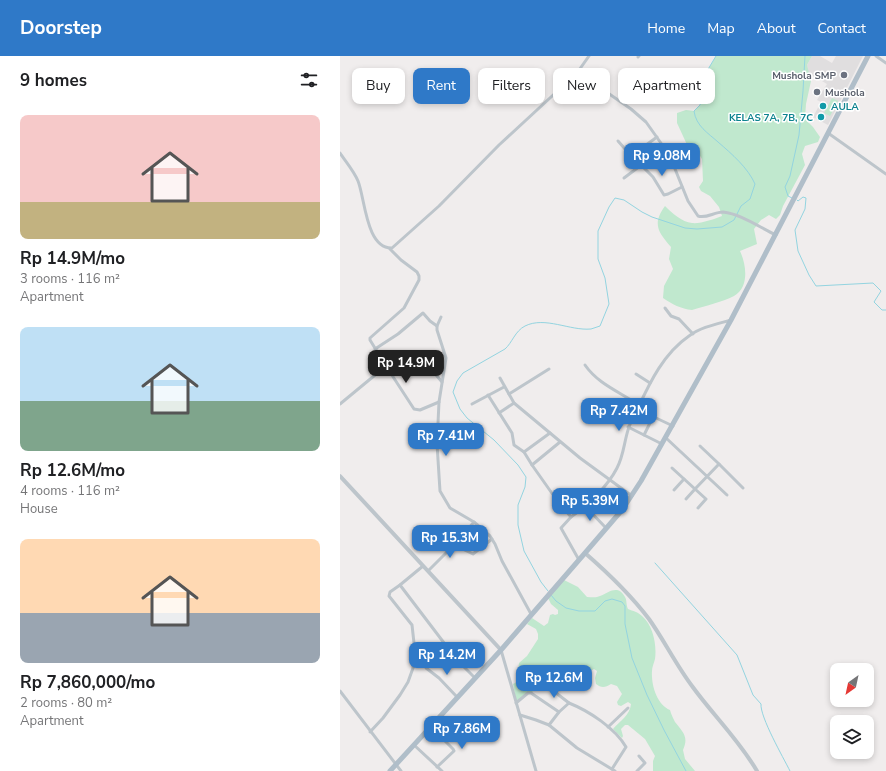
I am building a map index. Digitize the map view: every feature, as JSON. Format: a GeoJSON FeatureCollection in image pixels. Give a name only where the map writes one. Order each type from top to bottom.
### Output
{"type":"FeatureCollection","features":[{"type":"Feature","properties":{"kind":"main road"},"geometry":{"type":"LineString","coordinates":[[390,771],[500,650],[585,553],[632,496],[731,320],[868,56]]}},
{"type":"Feature","properties":{"kind":"street"},"geometry":{"type":"LineString","coordinates":[[581,68],[589,56]]}},
{"type":"Feature","properties":{"kind":"street"},"geometry":{"type":"LineString","coordinates":[[876,56],[886,63]]}},
{"type":"Feature","properties":{"kind":"street"},"geometry":{"type":"LineString","coordinates":[[610,94],[638,114],[657,137],[688,201],[698,216],[702,217],[721,212],[734,214],[776,234]]}},
{"type":"Feature","properties":{"kind":"street"},"geometry":{"type":"LineString","coordinates":[[390,248],[394,247],[439,206],[499,146],[553,95]]}},
{"type":"Feature","properties":{"kind":"street"},"geometry":{"type":"LineString","coordinates":[[828,133],[886,174]]}},
{"type":"Feature","properties":{"kind":"street"},"geometry":{"type":"LineString","coordinates":[[631,156],[657,137]]}},
{"type":"Feature","properties":{"kind":"street"},"geometry":{"type":"LineString","coordinates":[[618,141],[653,177],[664,195],[682,187]]}},
{"type":"Feature","properties":{"kind":"street"},"geometry":{"type":"LineString","coordinates":[[340,153],[358,180],[364,207],[374,235],[379,243],[390,248],[401,260],[417,272],[419,280],[404,308],[370,338],[370,340],[414,410],[420,410],[440,402]]}},
{"type":"Feature","properties":{"kind":"street"},"geometry":{"type":"LineString","coordinates":[[624,178],[641,166],[666,153]]}},
{"type":"Feature","properties":{"kind":"street"},"geometry":{"type":"LineString","coordinates":[[665,308],[671,316],[679,319],[693,334]]}},
{"type":"Feature","properties":{"kind":"street"},"geometry":{"type":"LineString","coordinates":[[375,349],[395,337],[423,313],[437,326],[446,358],[442,382],[437,444],[440,490],[450,508],[474,522],[492,539],[502,561],[531,614]]}},
{"type":"Feature","properties":{"kind":"street"},"geometry":{"type":"LineString","coordinates":[[437,326],[441,317]]}},
{"type":"Feature","properties":{"kind":"street"},"geometry":{"type":"LineString","coordinates":[[579,560],[561,528],[571,517],[585,506],[609,480],[618,467],[622,458],[628,428],[650,383],[665,359],[682,342],[693,334],[708,327],[731,320]]}},
{"type":"Feature","properties":{"kind":"street"},"geometry":{"type":"LineString","coordinates":[[390,372],[415,352],[418,352],[442,382]]}},
{"type":"Feature","properties":{"kind":"street"},"geometry":{"type":"LineString","coordinates":[[585,364],[592,374],[602,383],[628,398],[653,417],[672,426]]}},
{"type":"Feature","properties":{"kind":"street"},"geometry":{"type":"LineString","coordinates":[[340,404],[386,366]]}},
{"type":"Feature","properties":{"kind":"street"},"geometry":{"type":"LineString","coordinates":[[509,394],[550,369]]}},
{"type":"Feature","properties":{"kind":"street"},"geometry":{"type":"LineString","coordinates":[[636,374],[650,383]]}},
{"type":"Feature","properties":{"kind":"street"},"geometry":{"type":"LineString","coordinates":[[500,378],[514,404],[560,442],[632,496]]}},
{"type":"Feature","properties":{"kind":"street"},"geometry":{"type":"LineString","coordinates":[[472,404],[504,387]]}},
{"type":"Feature","properties":{"kind":"street"},"geometry":{"type":"LineString","coordinates":[[488,395],[513,434],[512,440],[514,445],[524,452],[556,499],[571,517]]}},
{"type":"Feature","properties":{"kind":"street"},"geometry":{"type":"LineString","coordinates":[[499,413],[514,404]]}},
{"type":"Feature","properties":{"kind":"street"},"geometry":{"type":"LineString","coordinates":[[644,435],[653,417]]}},
{"type":"Feature","properties":{"kind":"street"},"geometry":{"type":"LineString","coordinates":[[628,428],[662,444]]}},
{"type":"Feature","properties":{"kind":"street"},"geometry":{"type":"LineString","coordinates":[[524,452],[550,433]]}},
{"type":"Feature","properties":{"kind":"street"},"geometry":{"type":"LineString","coordinates":[[666,438],[727,495]]}},
{"type":"Feature","properties":{"kind":"street"},"geometry":{"type":"LineString","coordinates":[[532,465],[560,442]]}},
{"type":"Feature","properties":{"kind":"street"},"geometry":{"type":"LineString","coordinates":[[700,446],[743,488]]}},
{"type":"Feature","properties":{"kind":"street"},"geometry":{"type":"LineString","coordinates":[[686,499],[719,464]]}},
{"type":"Feature","properties":{"kind":"street"},"geometry":{"type":"LineString","coordinates":[[672,468],[706,499],[698,508]]}},
{"type":"Feature","properties":{"kind":"street"},"geometry":{"type":"LineString","coordinates":[[340,476],[500,650],[536,771]]}},
{"type":"Feature","properties":{"kind":"street"},"geometry":{"type":"LineString","coordinates":[[674,490],[684,479]]}},
{"type":"Feature","properties":{"kind":"street"},"geometry":{"type":"LineString","coordinates":[[585,506],[606,528]]}},
{"type":"Feature","properties":{"kind":"street"},"geometry":{"type":"LineString","coordinates":[[428,571],[474,522]]}},
{"type":"Feature","properties":{"kind":"street"},"geometry":{"type":"LineString","coordinates":[[454,544],[473,554],[492,539]]}},
{"type":"Feature","properties":{"kind":"street"},"geometry":{"type":"LineString","coordinates":[[585,553],[622,588],[649,620],[687,680],[704,703],[742,748],[757,771]]}},
{"type":"Feature","properties":{"kind":"street"},"geometry":{"type":"LineString","coordinates":[[370,732],[383,718],[400,695],[408,682],[413,668],[413,628],[411,623],[394,604],[389,596],[390,592],[423,566]]}},
{"type":"Feature","properties":{"kind":"street"},"geometry":{"type":"LineString","coordinates":[[400,585],[456,660],[474,678]]}},
{"type":"Feature","properties":{"kind":"street"},"geometry":{"type":"LineString","coordinates":[[426,668],[440,678],[457,697]]}},
{"type":"Feature","properties":{"kind":"street"},"geometry":{"type":"LineString","coordinates":[[520,715],[549,725],[577,748],[613,770],[626,747],[618,737],[608,727],[583,708],[569,703],[542,682]]}},
{"type":"Feature","properties":{"kind":"street"},"geometry":{"type":"LineString","coordinates":[[340,691],[401,771]]}},
{"type":"Feature","properties":{"kind":"street"},"geometry":{"type":"LineString","coordinates":[[516,703],[528,693],[531,693],[559,712]]}},
{"type":"Feature","properties":{"kind":"street"},"geometry":{"type":"LineString","coordinates":[[549,725],[559,712],[569,703]]}},
{"type":"Feature","properties":{"kind":"street"},"geometry":{"type":"LineString","coordinates":[[608,727],[628,708]]}},
{"type":"Feature","properties":{"kind":"street"},"geometry":{"type":"LineString","coordinates":[[437,733],[454,751],[437,767]]}},
{"type":"Feature","properties":{"kind":"street"},"geometry":{"type":"LineString","coordinates":[[414,745],[442,771]]}},
{"type":"Feature","properties":{"kind":"street"},"geometry":{"type":"LineString","coordinates":[[637,771],[645,763],[639,756]]}},
{"type":"Feature","properties":{"kind":"shaded area"},"geometry":{"type":"Polygon","coordinates":[[[812,56],[820,56],[832,63],[836,56],[863,56],[828,125],[813,117],[821,102],[817,100],[827,84],[808,73],[807,65],[812,56]]]}},
{"type":"Feature","properties":{"kind":"green space"},"geometry":{"type":"Polygon","coordinates":[[[716,56],[812,56],[807,65],[811,81],[806,104],[805,119],[820,137],[818,142],[805,146],[802,154],[805,165],[783,206],[780,215],[776,219],[769,215],[761,220],[754,229],[757,244],[740,251],[745,269],[745,281],[743,287],[734,296],[692,310],[684,309],[663,298],[664,286],[673,269],[669,259],[671,247],[660,232],[658,223],[661,212],[665,206],[681,219],[692,223],[712,220],[722,216],[719,207],[710,196],[701,191],[699,187],[703,181],[702,159],[697,151],[689,149],[677,123],[677,113],[686,110],[694,111],[700,104],[715,104],[715,68],[709,68],[716,56]]]}},
{"type":"Feature","properties":{"kind":"green space"},"geometry":{"type":"Polygon","coordinates":[[[832,98],[838,101],[830,116],[824,113],[832,98]]]}},
{"type":"Feature","properties":{"kind":"green space"},"geometry":{"type":"Polygon","coordinates":[[[562,579],[578,587],[587,597],[597,597],[613,590],[619,591],[626,598],[628,609],[639,614],[646,620],[655,642],[655,659],[652,671],[654,688],[658,699],[670,710],[675,722],[684,735],[685,745],[683,750],[685,759],[695,771],[653,771],[653,761],[655,756],[645,739],[628,725],[625,725],[621,729],[623,736],[622,738],[613,729],[627,715],[631,704],[628,702],[621,706],[618,705],[617,702],[622,694],[617,686],[611,684],[603,687],[596,684],[595,678],[597,671],[594,669],[580,676],[579,683],[573,686],[566,680],[559,679],[550,674],[540,679],[537,689],[516,701],[513,684],[533,673],[533,668],[529,665],[518,670],[519,663],[527,656],[538,639],[536,629],[527,624],[532,618],[544,626],[548,623],[550,615],[558,614],[558,610],[551,604],[547,596],[562,579]]]}},
{"type":"Feature","properties":{"kind":"waterway"},"geometry":{"type":"LineString","coordinates":[[548,591],[541,582],[524,551],[518,525],[518,505],[525,487],[526,477],[518,465],[494,440],[467,418],[460,409],[453,392],[457,381],[463,373],[505,349],[516,334],[525,326],[533,323],[549,323],[583,329],[591,329],[600,326],[609,304],[605,278],[598,259],[598,231],[609,207],[615,198],[624,200],[652,217],[685,228],[697,229],[722,227],[734,220],[741,206],[750,199],[755,184],[748,172],[729,151],[700,125],[694,111],[700,105],[707,71],[716,56]]}},
{"type":"Feature","properties":{"kind":"waterway"},"geometry":{"type":"LineString","coordinates":[[792,198],[788,196],[785,187],[790,176],[799,135],[805,56]]}},
{"type":"Feature","properties":{"kind":"waterway"},"geometry":{"type":"LineString","coordinates":[[797,200],[798,201],[803,197],[806,198],[805,209],[795,230],[798,251],[816,286],[873,283],[881,291],[874,302],[882,310],[886,310]]}},
{"type":"Feature","properties":{"kind":"waterway"},"geometry":{"type":"LineString","coordinates":[[655,563],[737,655],[753,695],[761,704],[764,718],[790,771]]}},
{"type":"Feature","properties":{"kind":"waterway"},"geometry":{"type":"LineString","coordinates":[[551,595],[556,601],[566,608],[579,611],[595,611],[605,601],[612,599],[622,602],[625,606],[625,624],[632,658],[647,695],[686,771]]}},
{"type":"Feature","properties":{"kind":"place","name":"Mushola SMP"},"geometry":{"type":"Point","coordinates":[844,75]}},
{"type":"Feature","properties":{"kind":"place","name":"Mushola"},"geometry":{"type":"Point","coordinates":[817,92]}},
{"type":"Feature","properties":{"kind":"place","name":"AULA"},"geometry":{"type":"Point","coordinates":[823,106]}},
{"type":"Feature","properties":{"kind":"place","name":"KELAS 7A, 7B, 7C"},"geometry":{"type":"Point","coordinates":[821,117]}}]}
